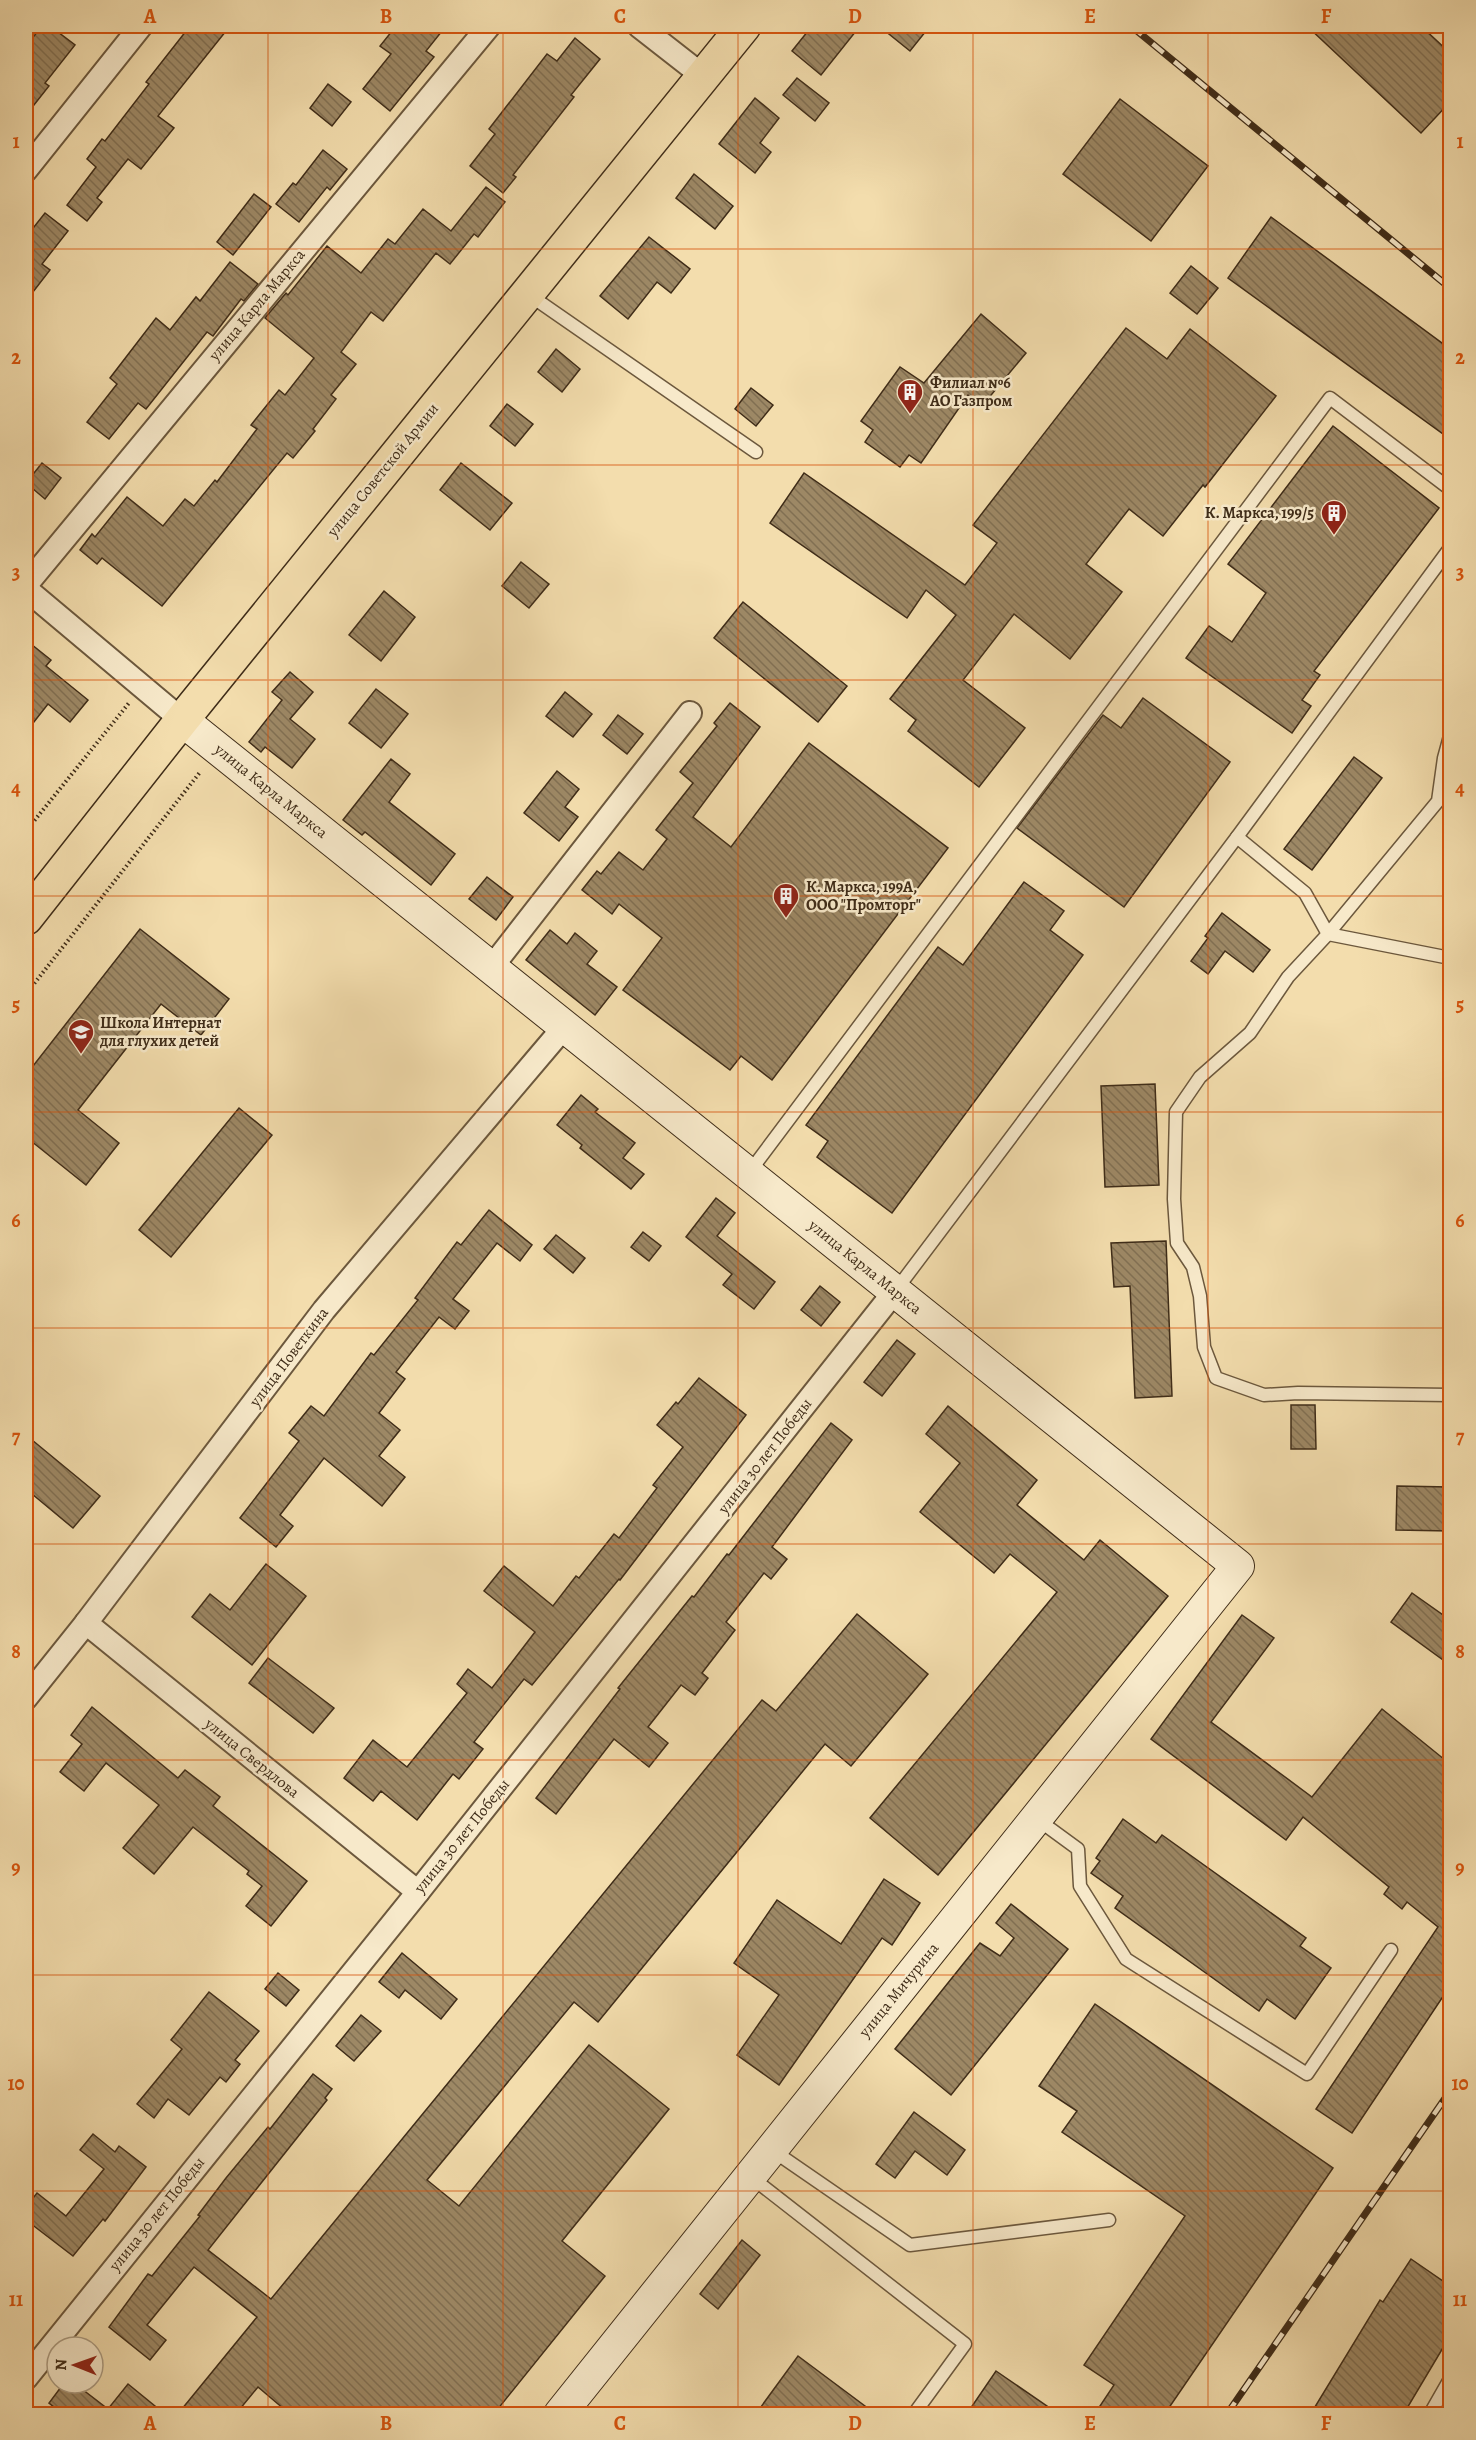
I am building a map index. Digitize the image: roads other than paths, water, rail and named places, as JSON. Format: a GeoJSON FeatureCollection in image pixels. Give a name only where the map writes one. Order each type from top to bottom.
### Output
{"type":"FeatureCollection","features":[{"type":"Feature","properties":{"kind":"main road","name":"улица Советской Армии"},"geometry":{"type":"LineString","coordinates":[[26,918],[182,720],[744,26]]}},
{"type":"Feature","properties":{"kind":"street"},"geometry":{"type":"LineString","coordinates":[[26,170],[141,26]]}},
{"type":"Feature","properties":{"kind":"street","name":"улица Карла Маркса"},"geometry":{"type":"LineString","coordinates":[[489,26],[26,587],[182,720],[1238,1566]]}},
{"type":"Feature","properties":{"kind":"street"},"geometry":{"type":"LineString","coordinates":[[639,26],[703,76]]}},
{"type":"Feature","properties":{"kind":"street"},"geometry":{"type":"LineString","coordinates":[[491,968],[690,713]]}},
{"type":"Feature","properties":{"kind":"street","name":"улица Поветкина"},"geometry":{"type":"LineString","coordinates":[[26,1698],[86,1623],[324,1310],[565,1026]]}},
{"type":"Feature","properties":{"kind":"street","name":"улица 30 лет Победы"},"geometry":{"type":"LineString","coordinates":[[26,2378],[418,1892],[895,1291]]}},
{"type":"Feature","properties":{"kind":"street","name":"улица Мичурина"},"geometry":{"type":"LineString","coordinates":[[560,2415],[1238,1566]]}},
{"type":"Feature","properties":{"kind":"street","name":"улица Свердлова"},"geometry":{"type":"LineString","coordinates":[[86,1623],[418,1892]]}},
{"type":"Feature","properties":{"kind":"lane"},"geometry":{"type":"LineString","coordinates":[[526,293],[756,452]]}},
{"type":"Feature","properties":{"kind":"lane"},"geometry":{"type":"LineString","coordinates":[[748,1174],[1330,398],[1450,489]]}},
{"type":"Feature","properties":{"kind":"lane"},"geometry":{"type":"LineString","coordinates":[[895,1291],[1237,837],[1450,548]]}},
{"type":"Feature","properties":{"kind":"lane"},"geometry":{"type":"LineString","coordinates":[[1450,736],[1444,758],[1438,801],[1328,934],[1288,977],[1250,1033],[1200,1077],[1176,1112],[1174,1199],[1176,1243],[1193,1267],[1200,1296],[1204,1347],[1216,1378],[1264,1395],[1298,1393],[1450,1395]]}},
{"type":"Feature","properties":{"kind":"lane"},"geometry":{"type":"LineString","coordinates":[[1237,837],[1305,893],[1328,934],[1450,958]]}},
{"type":"Feature","properties":{"kind":"lane"},"geometry":{"type":"LineString","coordinates":[[1036,1818],[1078,1849],[1080,1886],[1126,1959],[1307,2074],[1391,1950]]}},
{"type":"Feature","properties":{"kind":"lane"},"geometry":{"type":"LineString","coordinates":[[771,2150],[910,2245],[1109,2220]]}},
{"type":"Feature","properties":{"kind":"lane"},"geometry":{"type":"LineString","coordinates":[[750,2176],[965,2344],[914,2415]]}},
{"type":"Feature","properties":{"kind":"lane"},"geometry":{"type":"LineString","coordinates":[[1430,2415],[1450,2379]]}},
{"type":"Feature","properties":{"kind":"railway"},"geometry":{"type":"LineString","coordinates":[[1131,26],[1450,288]]}},
{"type":"Feature","properties":{"kind":"railway"},"geometry":{"type":"LineString","coordinates":[[1227,2414],[1450,2091]]}},
{"type":"Feature","properties":{"kind":"place","name":"Филиал №6 АО Газпром"},"geometry":{"type":"Point","coordinates":[910,415]}},
{"type":"Feature","properties":{"kind":"place","name":"К. Маркса, 199/5"},"geometry":{"type":"Point","coordinates":[1334,536]}},
{"type":"Feature","properties":{"kind":"place","name":"К. Маркса, 199А, ООО \"Промторг\""},"geometry":{"type":"Point","coordinates":[786,919]}},
{"type":"Feature","properties":{"kind":"place","name":"Школа Интернат для глухих детей"},"geometry":{"type":"Point","coordinates":[81,1055]}}]}
